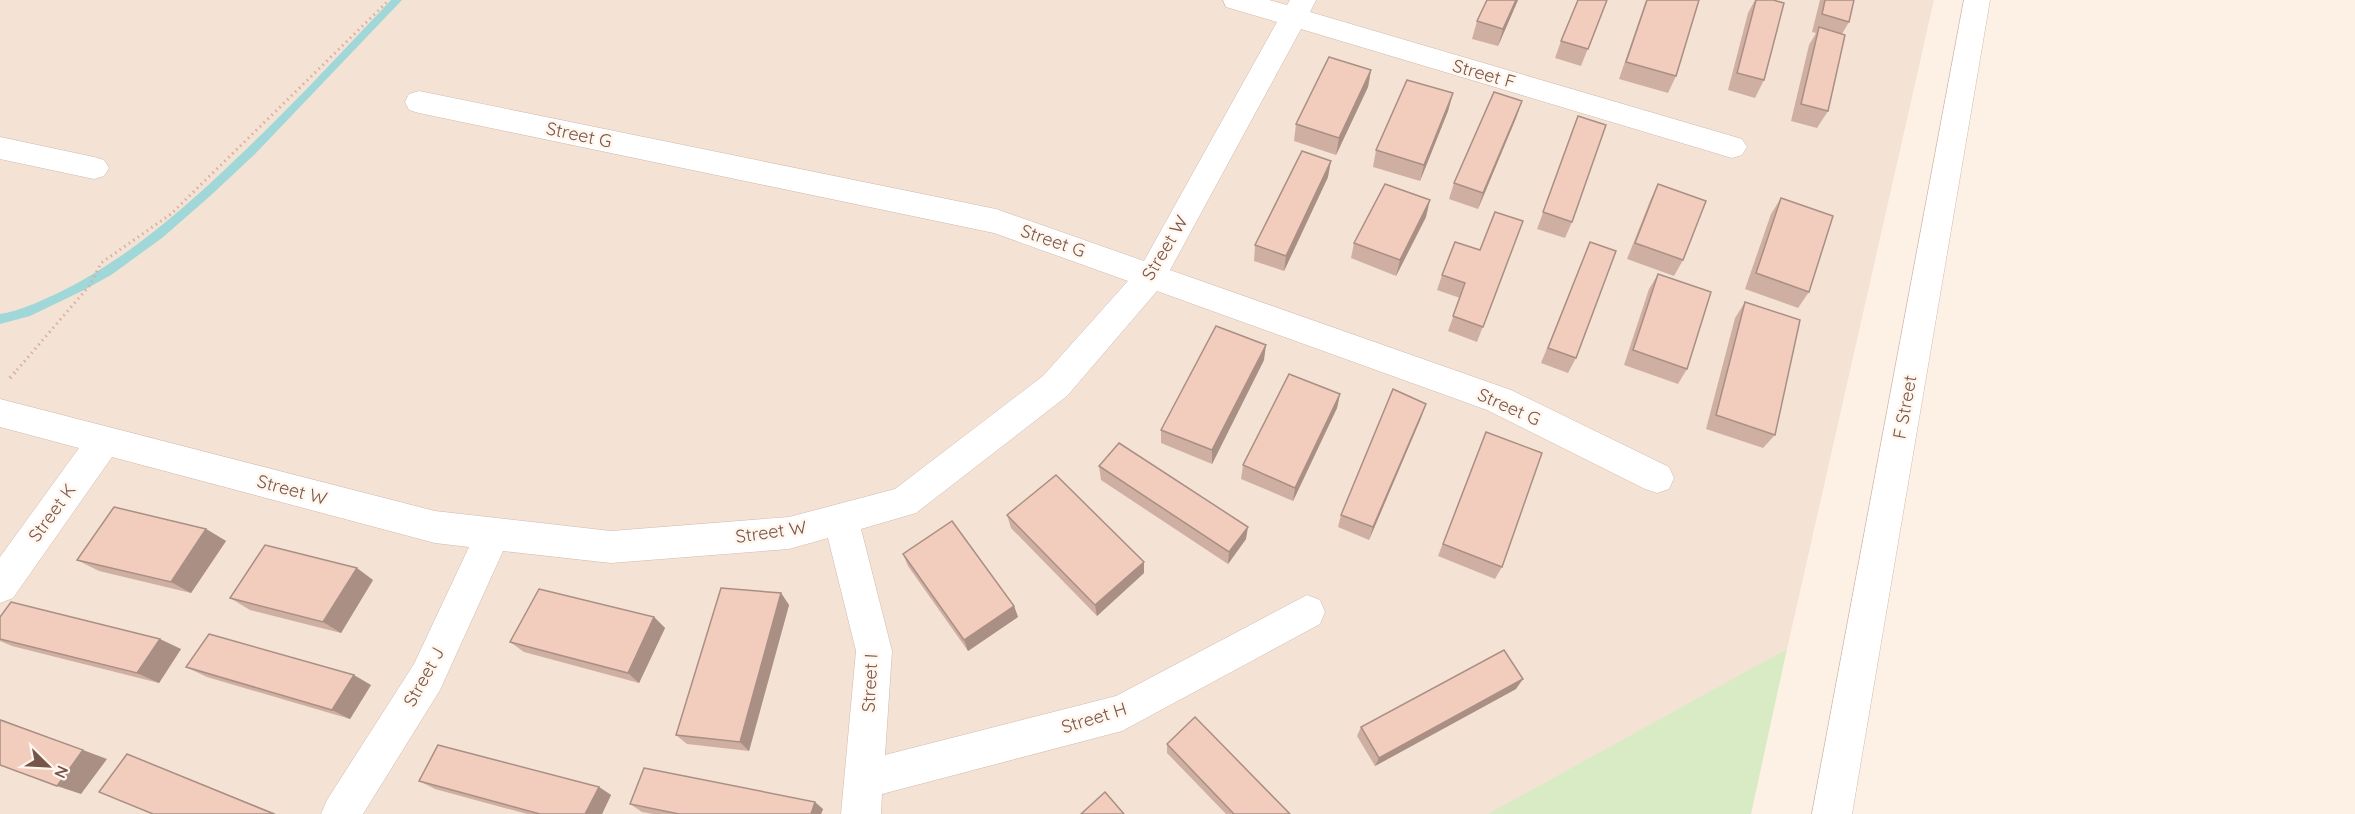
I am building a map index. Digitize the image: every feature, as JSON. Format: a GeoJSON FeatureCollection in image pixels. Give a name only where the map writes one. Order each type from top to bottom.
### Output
{"type":"FeatureCollection","features":[{"type":"Feature","properties":{"kind":"street","name":"Street F"},"geometry":{"type":"LineString","coordinates":[[1236,0],[1298,9],[1731,147]]}},
{"type":"Feature","properties":{"kind":"street","name":"F Street"},"geometry":{"type":"LineString","coordinates":[[1832,814],[1977,0]]}},
{"type":"Feature","properties":{"kind":"street","name":"Street W"},"geometry":{"type":"LineString","coordinates":[[0,413],[435,527],[610,547],[789,533],[904,502],[1055,386],[1152,275],[1298,9]]}},
{"type":"Feature","properties":{"kind":"street","name":"Street G"},"geometry":{"type":"LineString","coordinates":[[419,102],[996,221],[1499,400],[1657,478]]}},
{"type":"Feature","properties":{"kind":"street"},"geometry":{"type":"LineString","coordinates":[[0,148],[94,168]]}},
{"type":"Feature","properties":{"kind":"street","name":"Street K"},"geometry":{"type":"LineString","coordinates":[[0,586],[104,441]]}},
{"type":"Feature","properties":{"kind":"street","name":"Street I"},"geometry":{"type":"LineString","coordinates":[[841,519],[874,651],[862,797]]}},
{"type":"Feature","properties":{"kind":"street","name":"Street J"},"geometry":{"type":"LineString","coordinates":[[341,814],[427,676],[493,533]]}},
{"type":"Feature","properties":{"kind":"street","name":"Street H"},"geometry":{"type":"LineString","coordinates":[[862,797],[1122,713],[1307,612]]}},
{"type":"Feature","properties":{"kind":"path"},"geometry":{"type":"LineString","coordinates":[[8,381],[90,285],[100,263],[171,214],[389,0]]}},
{"type":"Feature","properties":{"kind":"shaded area"},"geometry":{"type":"Polygon","coordinates":[[[0,0],[1934,0],[1787,649],[1491,814],[0,814],[0,0]]]}},
{"type":"Feature","properties":{"kind":"green space"},"geometry":{"type":"Polygon","coordinates":[[[1787,649],[1751,814],[1488,814],[1787,649]]]}},
{"type":"Feature","properties":{"kind":"building"},"geometry":{"type":"Polygon","coordinates":[[[1487,0],[1516,0],[1503,29],[1477,21],[1487,0]]]}},
{"type":"Feature","properties":{"kind":"building"},"geometry":{"type":"Polygon","coordinates":[[[1578,0],[1607,0],[1588,49],[1561,41],[1578,0]]]}},
{"type":"Feature","properties":{"kind":"building"},"geometry":{"type":"Polygon","coordinates":[[[1647,0],[1699,0],[1676,76],[1626,62],[1647,0]]]}},
{"type":"Feature","properties":{"kind":"building"},"geometry":{"type":"Polygon","coordinates":[[[1756,0],[1773,0],[1784,3],[1764,80],[1737,73],[1756,0]]]}},
{"type":"Feature","properties":{"kind":"building"},"geometry":{"type":"Polygon","coordinates":[[[1825,0],[1854,0],[1849,22],[1822,14],[1825,0]]]}},
{"type":"Feature","properties":{"kind":"building"},"geometry":{"type":"Polygon","coordinates":[[[1819,27],[1845,35],[1828,111],[1801,104],[1819,27]]]}},
{"type":"Feature","properties":{"kind":"building"},"geometry":{"type":"Polygon","coordinates":[[[1329,57],[1371,70],[1339,138],[1296,124],[1329,57]]]}},
{"type":"Feature","properties":{"kind":"building"},"geometry":{"type":"Polygon","coordinates":[[[1407,80],[1453,93],[1424,165],[1376,150],[1407,80]]]}},
{"type":"Feature","properties":{"kind":"building"},"geometry":{"type":"Polygon","coordinates":[[[1494,92],[1522,101],[1483,193],[1454,183],[1494,92]]]}},
{"type":"Feature","properties":{"kind":"building"},"geometry":{"type":"Polygon","coordinates":[[[1578,116],[1606,125],[1572,222],[1543,212],[1578,116]]]}},
{"type":"Feature","properties":{"kind":"building"},"geometry":{"type":"Polygon","coordinates":[[[1302,151],[1331,161],[1286,256],[1255,245],[1302,151]]]}},
{"type":"Feature","properties":{"kind":"building"},"geometry":{"type":"Polygon","coordinates":[[[1385,184],[1430,200],[1400,260],[1354,243],[1385,184]]]}},
{"type":"Feature","properties":{"kind":"building"},"geometry":{"type":"Polygon","coordinates":[[[1658,184],[1706,201],[1683,260],[1635,243],[1658,184]]]}},
{"type":"Feature","properties":{"kind":"building"},"geometry":{"type":"Polygon","coordinates":[[[1781,198],[1833,216],[1809,292],[1756,273],[1781,198]]]}},
{"type":"Feature","properties":{"kind":"building"},"geometry":{"type":"Polygon","coordinates":[[[1495,212],[1523,221],[1483,327],[1453,316],[1465,283],[1442,275],[1455,242],[1480,250],[1495,212]]]}},
{"type":"Feature","properties":{"kind":"building"},"geometry":{"type":"Polygon","coordinates":[[[1590,242],[1616,251],[1576,358],[1548,348],[1590,242]]]}},
{"type":"Feature","properties":{"kind":"building"},"geometry":{"type":"Polygon","coordinates":[[[1658,274],[1711,292],[1687,369],[1633,350],[1658,274]]]}},
{"type":"Feature","properties":{"kind":"building"},"geometry":{"type":"Polygon","coordinates":[[[1745,302],[1800,320],[1775,435],[1716,415],[1745,302]]]}},
{"type":"Feature","properties":{"kind":"building"},"geometry":{"type":"Polygon","coordinates":[[[1216,326],[1266,345],[1212,450],[1161,430],[1216,326]]]}},
{"type":"Feature","properties":{"kind":"building"},"geometry":{"type":"Polygon","coordinates":[[[1289,374],[1340,394],[1295,488],[1243,465],[1289,374]]]}},
{"type":"Feature","properties":{"kind":"building"},"geometry":{"type":"Polygon","coordinates":[[[1393,389],[1426,404],[1373,527],[1341,515],[1393,389]]]}},
{"type":"Feature","properties":{"kind":"building"},"geometry":{"type":"Polygon","coordinates":[[[1486,432],[1542,453],[1502,567],[1443,544],[1486,432]]]}},
{"type":"Feature","properties":{"kind":"building"},"geometry":{"type":"Polygon","coordinates":[[[1119,443],[1248,527],[1229,552],[1099,466],[1119,443]]]}},
{"type":"Feature","properties":{"kind":"building"},"geometry":{"type":"Polygon","coordinates":[[[1056,475],[1144,562],[1095,605],[1007,515],[1056,475]]]}},
{"type":"Feature","properties":{"kind":"building"},"geometry":{"type":"Polygon","coordinates":[[[114,507],[206,529],[171,582],[77,560],[114,507]]]}},
{"type":"Feature","properties":{"kind":"building"},"geometry":{"type":"Polygon","coordinates":[[[952,521],[1014,606],[964,640],[903,554],[952,521]]]}},
{"type":"Feature","properties":{"kind":"building"},"geometry":{"type":"Polygon","coordinates":[[[265,545],[357,568],[323,622],[230,598],[265,545]]]}},
{"type":"Feature","properties":{"kind":"building"},"geometry":{"type":"Polygon","coordinates":[[[721,588],[781,593],[740,742],[676,735],[721,588]]]}},
{"type":"Feature","properties":{"kind":"building"},"geometry":{"type":"Polygon","coordinates":[[[539,589],[654,617],[628,673],[510,642],[539,589]]]}},
{"type":"Feature","properties":{"kind":"building"},"geometry":{"type":"Polygon","coordinates":[[[11,602],[160,639],[137,673],[0,639],[0,617],[11,602]]]}},
{"type":"Feature","properties":{"kind":"building"},"geometry":{"type":"Polygon","coordinates":[[[209,634],[354,675],[332,710],[186,667],[209,634]]]}},
{"type":"Feature","properties":{"kind":"building"},"geometry":{"type":"Polygon","coordinates":[[[1504,650],[1523,679],[1379,758],[1361,727],[1504,650]]]}},
{"type":"Feature","properties":{"kind":"building"},"geometry":{"type":"Polygon","coordinates":[[[1195,717],[1290,814],[1234,814],[1167,744],[1195,717]]]}},
{"type":"Feature","properties":{"kind":"building"},"geometry":{"type":"Polygon","coordinates":[[[0,720],[83,750],[57,786],[0,765],[0,720]]]}},
{"type":"Feature","properties":{"kind":"building"},"geometry":{"type":"Polygon","coordinates":[[[438,745],[599,787],[585,814],[540,814],[419,781],[438,745]]]}},
{"type":"Feature","properties":{"kind":"building"},"geometry":{"type":"Polygon","coordinates":[[[127,754],[274,814],[153,814],[99,792],[127,754]]]}},
{"type":"Feature","properties":{"kind":"building"},"geometry":{"type":"Polygon","coordinates":[[[644,768],[815,802],[811,814],[679,814],[630,804],[644,768]]]}},
{"type":"Feature","properties":{"kind":"building"},"geometry":{"type":"Polygon","coordinates":[[[1105,792],[1124,814],[1081,814],[1105,792]]]}},
{"type":"Feature","properties":{"kind":"waterway"},"geometry":{"type":"LineString","coordinates":[[0,319],[26,312],[80,287],[133,254],[158,235],[251,151],[397,0]]}}]}
